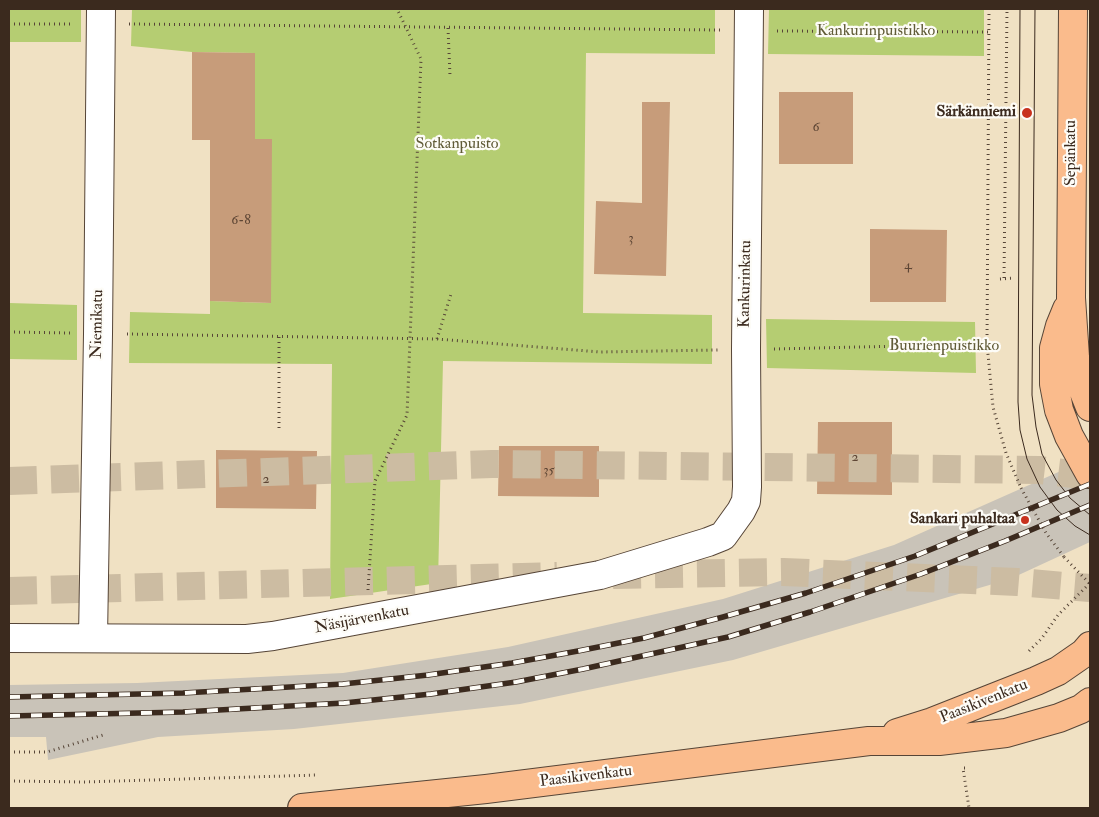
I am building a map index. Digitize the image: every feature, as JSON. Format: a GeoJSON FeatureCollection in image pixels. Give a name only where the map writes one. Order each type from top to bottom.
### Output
{"type":"FeatureCollection","features":[{"type":"Feature","properties":{"kind":"main road","name":"Sepänkatu"},"geometry":{"type":"LineString","coordinates":[[1073,9],[1071,298],[1075,356],[1082,388],[1090,407]]}},
{"type":"Feature","properties":{"kind":"main road","name":"Sepänkatu"},"geometry":{"type":"LineString","coordinates":[[1071,298],[1054,348],[1054,384],[1059,410],[1069,436],[1086,467]]}},
{"type":"Feature","properties":{"kind":"main road","name":"Paasikivenkatu"},"geometry":{"type":"LineString","coordinates":[[869,741],[932,722],[1036,681],[1058,671],[1084,653],[1090,646]]}},
{"type":"Feature","properties":{"kind":"main road","name":"Paasikivenkatu"},"geometry":{"type":"LineString","coordinates":[[302,808],[401,803],[869,741],[939,741],[1006,733],[1059,718],[1081,709],[1090,702]]}},
{"type":"Feature","properties":{"kind":"street","name":"Niemikatu"},"geometry":{"type":"LineString","coordinates":[[93,638],[101,16]]}},
{"type":"Feature","properties":{"kind":"street","name":"Kankurinkatu"},"geometry":{"type":"LineString","coordinates":[[708,542],[723,536],[736,521],[746,501],[748,487],[746,349],[749,20]]}},
{"type":"Feature","properties":{"kind":"street","name":"Näsijärvenkatu"},"geometry":{"type":"LineString","coordinates":[[9,638],[247,639],[292,634],[600,575],[708,542]]}},
{"type":"Feature","properties":{"kind":"path"},"geometry":{"type":"LineString","coordinates":[[370,619],[368,593],[375,481],[407,415],[421,59],[397,9]]}},
{"type":"Feature","properties":{"kind":"path"},"geometry":{"type":"LineString","coordinates":[[988,9],[986,344],[994,407],[1006,453],[1021,488],[1046,533],[1064,557],[1090,584],[1058,615],[1042,638],[1028,652]]}},
{"type":"Feature","properties":{"kind":"path"},"geometry":{"type":"LineString","coordinates":[[1004,278],[1007,9]]}},
{"type":"Feature","properties":{"kind":"path"},"geometry":{"type":"LineString","coordinates":[[9,24],[101,16],[448,28],[749,20],[989,32]]}},
{"type":"Feature","properties":{"kind":"path"},"geometry":{"type":"LineString","coordinates":[[448,28],[450,76]]}},
{"type":"Feature","properties":{"kind":"path"},"geometry":{"type":"LineString","coordinates":[[1000,279],[1014,278]]}},
{"type":"Feature","properties":{"kind":"path"},"geometry":{"type":"LineString","coordinates":[[437,339],[451,294]]}},
{"type":"Feature","properties":{"kind":"path"},"geometry":{"type":"LineString","coordinates":[[9,332],[437,339],[600,352],[986,344]]}},
{"type":"Feature","properties":{"kind":"path"},"geometry":{"type":"LineString","coordinates":[[279,337],[279,430]]}},
{"type":"Feature","properties":{"kind":"path"},"geometry":{"type":"LineString","coordinates":[[9,752],[47,752],[103,735]]}},
{"type":"Feature","properties":{"kind":"path"},"geometry":{"type":"LineString","coordinates":[[963,768],[969,808]]}},
{"type":"Feature","properties":{"kind":"path"},"geometry":{"type":"LineString","coordinates":[[9,781],[84,782],[324,775]]}},
{"type":"Feature","properties":{"kind":"shaded area"},"geometry":{"type":"Polygon","coordinates":[[[1090,458],[1090,542],[1010,579],[733,660],[520,704],[294,729],[158,737],[48,760],[46,737],[9,737],[9,685],[137,683],[343,673],[508,647],[723,599],[894,545],[1090,458]]]}},
{"type":"Feature","properties":{"kind":"green space"},"geometry":{"type":"Polygon","coordinates":[[[9,9],[81,9],[81,42],[9,42],[9,9]]]}},
{"type":"Feature","properties":{"kind":"green space","name":"Sotkanpuisto"},"geometry":{"type":"Polygon","coordinates":[[[132,9],[715,9],[715,54],[586,53],[583,313],[712,315],[712,364],[443,361],[438,583],[330,599],[332,364],[129,363],[130,312],[210,314],[210,301],[270,303],[271,139],[255,139],[254,53],[192,52],[131,46],[132,9]]]}},
{"type":"Feature","properties":{"kind":"green space","name":"Kankurinpuistikko"},"geometry":{"type":"Polygon","coordinates":[[[769,9],[984,10],[984,56],[768,54],[769,9]]]}},
{"type":"Feature","properties":{"kind":"green space"},"geometry":{"type":"Polygon","coordinates":[[[9,303],[77,305],[77,360],[9,359],[9,303]]]}},
{"type":"Feature","properties":{"kind":"green space","name":"Buurienpuistikko"},"geometry":{"type":"Polygon","coordinates":[[[766,319],[975,322],[976,373],[767,368],[766,319]]]}},
{"type":"Feature","properties":{"kind":"building"},"geometry":{"type":"Polygon","coordinates":[[[192,52],[255,53],[255,139],[272,139],[271,303],[210,301],[210,140],[192,140],[192,52]]]}},
{"type":"Feature","properties":{"kind":"building"},"geometry":{"type":"Polygon","coordinates":[[[779,92],[853,92],[853,164],[779,164],[779,92]]]}},
{"type":"Feature","properties":{"kind":"building"},"geometry":{"type":"Polygon","coordinates":[[[642,102],[670,102],[666,276],[594,274],[596,201],[642,203],[642,102]]]}},
{"type":"Feature","properties":{"kind":"building"},"geometry":{"type":"Polygon","coordinates":[[[870,229],[947,230],[946,302],[870,302],[870,229]]]}},
{"type":"Feature","properties":{"kind":"building"},"geometry":{"type":"Polygon","coordinates":[[[818,422],[892,422],[892,495],[817,494],[818,422]]]}},
{"type":"Feature","properties":{"kind":"building"},"geometry":{"type":"Polygon","coordinates":[[[499,446],[599,446],[599,497],[498,496],[499,446]]]}},
{"type":"Feature","properties":{"kind":"building"},"geometry":{"type":"Polygon","coordinates":[[[216,450],[317,451],[316,509],[216,508],[216,450]]]}},
{"type":"Feature","properties":{"kind":"tunnel"},"geometry":{"type":"LineString","coordinates":[[9,481],[492,464],[1039,470],[1090,476]]}},
{"type":"Feature","properties":{"kind":"tunnel"},"geometry":{"type":"LineString","coordinates":[[613,575],[783,572],[1017,582],[1090,588]]}},
{"type":"Feature","properties":{"kind":"tunnel"},"geometry":{"type":"LineString","coordinates":[[9,591],[557,576]]}},
{"type":"Feature","properties":{"kind":"tram line"},"geometry":{"type":"LineString","coordinates":[[1020,9],[1018,402],[1020,430],[1027,459],[1040,487],[1057,510],[1075,526],[1090,535]]}},
{"type":"Feature","properties":{"kind":"tram line"},"geometry":{"type":"LineString","coordinates":[[1035,9],[1032,395],[1042,454],[1056,480],[1070,498],[1090,515]]}},
{"type":"Feature","properties":{"kind":"railway"},"geometry":{"type":"LineString","coordinates":[[9,697],[183,693],[343,684],[428,675],[512,663],[644,638],[806,593],[915,556],[1090,484]]}},
{"type":"Feature","properties":{"kind":"railway"},"geometry":{"type":"LineString","coordinates":[[9,716],[183,712],[344,703],[431,694],[516,682],[583,669],[728,637],[810,612],[921,574],[1090,505]]}},
{"type":"Feature","properties":{"kind":"place","name":"Särkänniemi"},"geometry":{"type":"Point","coordinates":[1027,113]}},
{"type":"Feature","properties":{"kind":"place","name":"Sankari puhaltaa"},"geometry":{"type":"Point","coordinates":[1025,520]}}]}
